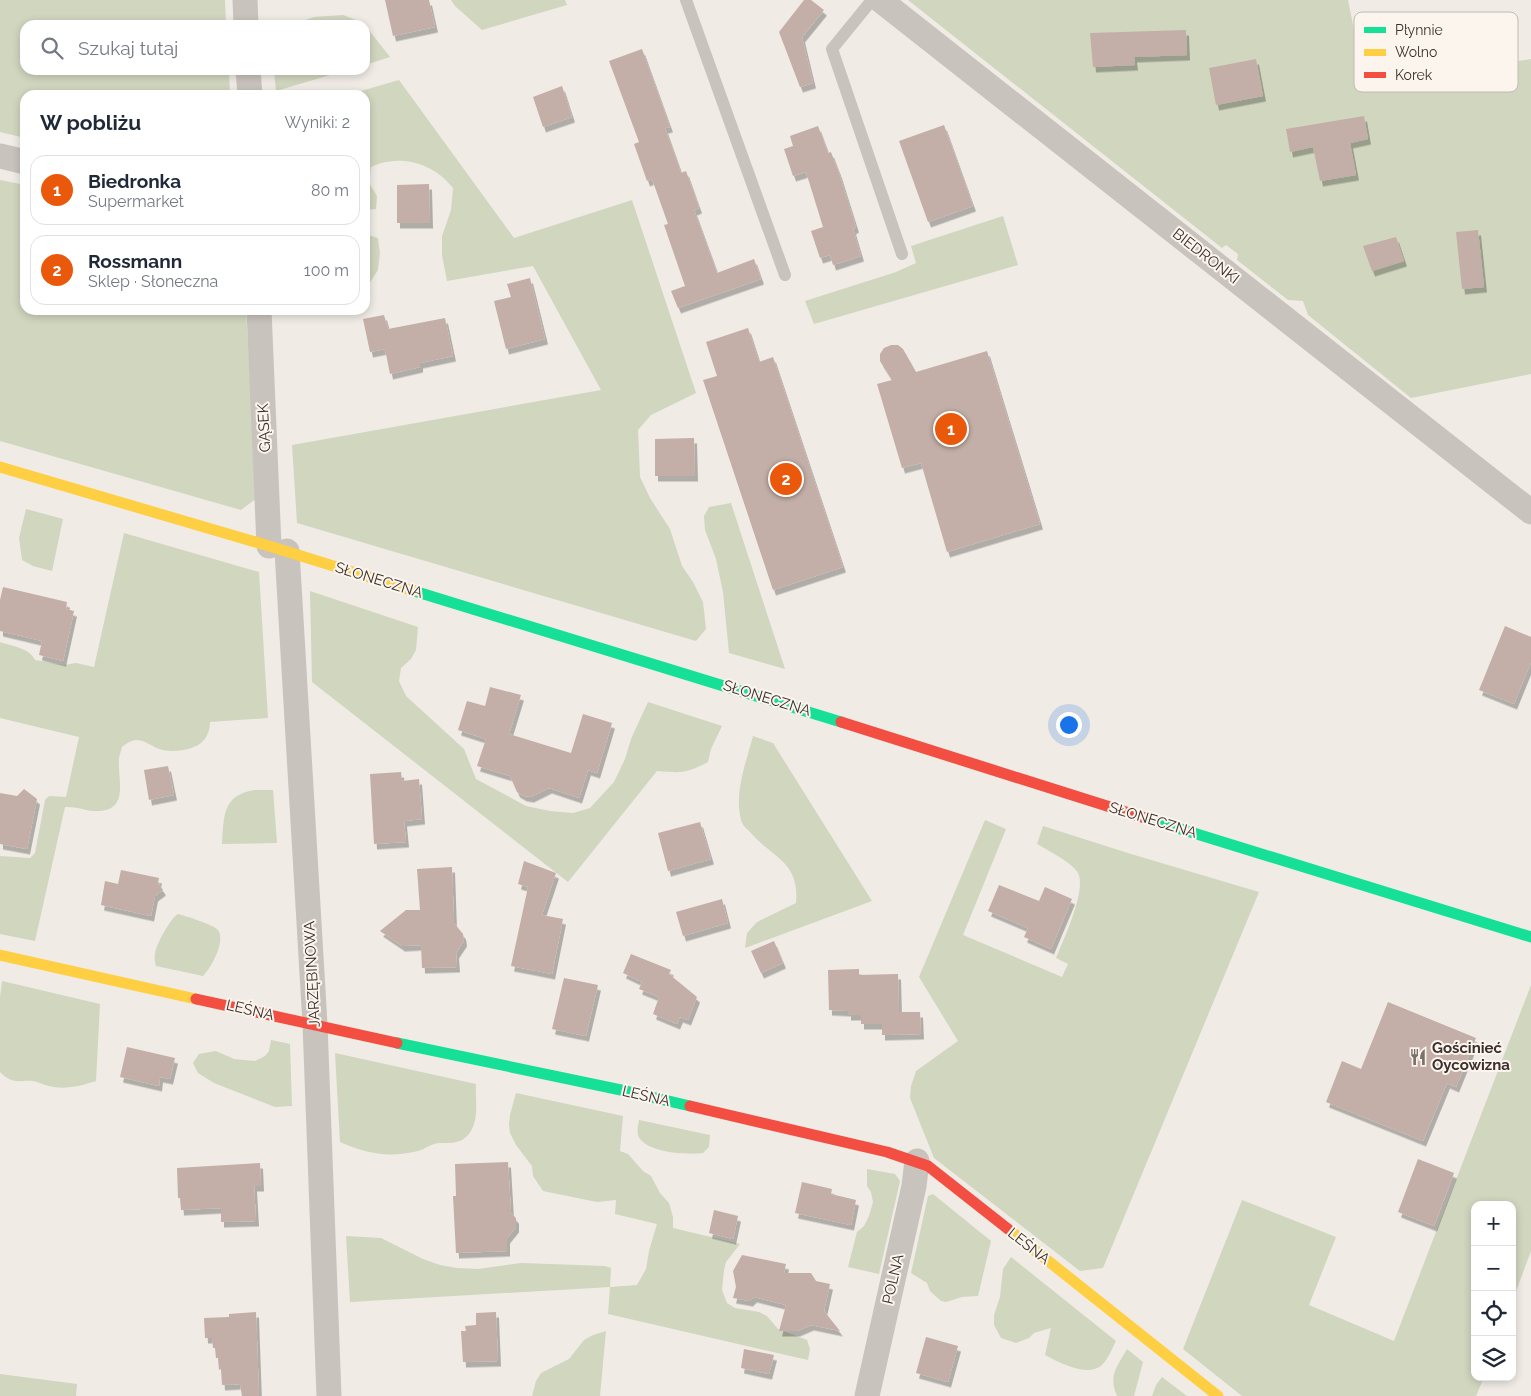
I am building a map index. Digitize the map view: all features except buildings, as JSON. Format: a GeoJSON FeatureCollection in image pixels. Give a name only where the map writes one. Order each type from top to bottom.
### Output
{"type":"FeatureCollection","features":[{"type":"Feature","properties":{"kind":"main road","name":"SŁONECZNA"},"geometry":{"type":"LineString","coordinates":[[0,467],[278,548],[1531,936]]}},
{"type":"Feature","properties":{"kind":"main road","name":"LEŚNA"},"geometry":{"type":"LineString","coordinates":[[0,955],[764,1122],[917,1161],[928,1166],[1218,1396]]}},
{"type":"Feature","properties":{"kind":"street"},"geometry":{"type":"LineString","coordinates":[[245,0],[246,20]]}},
{"type":"Feature","properties":{"kind":"street","name":"BIEDRONKI"},"geometry":{"type":"LineString","coordinates":[[880,0],[1531,512]]}},
{"type":"Feature","properties":{"kind":"street"},"geometry":{"type":"LineString","coordinates":[[248,75],[250,90]]}},
{"type":"Feature","properties":{"kind":"street"},"geometry":{"type":"LineString","coordinates":[[0,156],[20,161]]}},
{"type":"Feature","properties":{"kind":"street","name":"GĄSEK"},"geometry":{"type":"LineString","coordinates":[[259,315],[278,548]]}},
{"type":"Feature","properties":{"kind":"street","name":"JARZĘBINOWA"},"geometry":{"type":"LineString","coordinates":[[278,548],[315,1024],[329,1396]]}},
{"type":"Feature","properties":{"kind":"street","name":"POLNA"},"geometry":{"type":"LineString","coordinates":[[867,1396],[914,1186],[917,1161]]}},
{"type":"Feature","properties":{"kind":"lane"},"geometry":{"type":"LineString","coordinates":[[686,0],[785,275]]}},
{"type":"Feature","properties":{"kind":"lane"},"geometry":{"type":"LineString","coordinates":[[872,0],[832,49],[902,254]]}},
{"type":"Feature","properties":{"kind":"green space"},"geometry":{"type":"Polygon","coordinates":[[[0,0],[225,0],[226,20],[20,20],[20,75],[229,75],[230,90],[20,90],[20,137],[0,132],[0,0]]]}},
{"type":"Feature","properties":{"kind":"green space"},"geometry":{"type":"Polygon","coordinates":[[[451,0],[565,0],[567,5],[482,30],[455,6],[451,0]]]}},
{"type":"Feature","properties":{"kind":"green space"},"geometry":{"type":"Polygon","coordinates":[[[908,0],[1348,0],[1354,29],[1354,92],[1518,92],[1518,61],[1531,59],[1531,374],[1411,398],[1308,315],[1303,301],[1288,300],[1237,260],[1238,254],[1226,245],[1222,248],[908,0]]]}},
{"type":"Feature","properties":{"kind":"green space"},"geometry":{"type":"Polygon","coordinates":[[[343,15],[356,20],[305,20],[314,17],[343,15]]]}},
{"type":"Feature","properties":{"kind":"green space"},"geometry":{"type":"Polygon","coordinates":[[[370,32],[390,57],[370,63],[370,32]]]}},
{"type":"Feature","properties":{"kind":"green space"},"geometry":{"type":"Polygon","coordinates":[[[274,75],[330,75],[279,90],[276,90],[274,75]]]}},
{"type":"Feature","properties":{"kind":"green space"},"geometry":{"type":"Polygon","coordinates":[[[399,80],[514,238],[632,200],[696,393],[651,415],[638,430],[640,477],[650,498],[670,529],[682,566],[703,602],[706,629],[696,641],[297,523],[292,445],[601,390],[533,266],[447,281],[442,255],[442,236],[451,210],[453,188],[436,172],[415,163],[404,161],[382,163],[371,167],[370,175],[370,90],[364,90],[399,80]]]}},
{"type":"Feature","properties":{"kind":"green space"},"geometry":{"type":"Polygon","coordinates":[[[0,180],[20,184],[20,315],[246,315],[257,498],[241,510],[0,441],[0,180]]]}},
{"type":"Feature","properties":{"kind":"green space"},"geometry":{"type":"Polygon","coordinates":[[[370,185],[377,196],[376,209],[370,210],[370,185]]]}},
{"type":"Feature","properties":{"kind":"green space"},"geometry":{"type":"Polygon","coordinates":[[[1003,216],[1018,265],[814,324],[805,301],[896,272],[916,263],[911,246],[1003,216]]]}},
{"type":"Feature","properties":{"kind":"green space"},"geometry":{"type":"Polygon","coordinates":[[[370,236],[378,238],[380,253],[378,270],[370,282],[370,236]]]}},
{"type":"Feature","properties":{"kind":"green space"},"geometry":{"type":"Polygon","coordinates":[[[731,503],[785,669],[729,653],[723,592],[716,559],[705,530],[704,516],[709,507],[731,503]]]}},
{"type":"Feature","properties":{"kind":"green space"},"geometry":{"type":"Polygon","coordinates":[[[26,509],[63,519],[52,571],[33,566],[22,560],[19,538],[26,509]]]}},
{"type":"Feature","properties":{"kind":"green space"},"geometry":{"type":"Polygon","coordinates":[[[124,533],[259,572],[268,718],[210,722],[207,736],[204,740],[189,749],[164,750],[136,740],[130,741],[122,747],[119,758],[120,791],[115,805],[109,809],[99,811],[65,807],[35,941],[0,934],[0,856],[30,858],[35,853],[45,800],[49,796],[66,797],[79,737],[0,718],[0,642],[25,650],[35,660],[64,665],[76,663],[94,667],[124,533]]]}},
{"type":"Feature","properties":{"kind":"green space"},"geometry":{"type":"Polygon","coordinates":[[[310,591],[418,627],[416,650],[411,659],[401,668],[399,681],[406,696],[464,749],[476,779],[526,806],[573,813],[590,808],[614,782],[648,702],[722,726],[711,749],[708,762],[683,772],[657,771],[568,882],[312,682],[310,591]]]}},
{"type":"Feature","properties":{"kind":"green space"},"geometry":{"type":"Polygon","coordinates":[[[753,736],[773,743],[872,901],[745,948],[747,933],[757,922],[796,903],[794,878],[789,869],[742,824],[739,809],[740,788],[753,736]]]}},
{"type":"Feature","properties":{"kind":"green space"},"geometry":{"type":"Polygon","coordinates":[[[255,790],[273,790],[277,843],[222,844],[223,824],[227,808],[236,797],[255,790]]]}},
{"type":"Feature","properties":{"kind":"green space"},"geometry":{"type":"Polygon","coordinates":[[[985,820],[1006,829],[963,935],[1062,977],[1068,964],[1056,958],[1077,903],[1080,881],[1078,873],[1071,865],[1037,844],[1043,826],[1259,892],[1103,1268],[1080,1271],[934,1158],[910,1098],[911,1086],[916,1071],[958,1041],[919,977],[985,820]]]}},
{"type":"Feature","properties":{"kind":"green space"},"geometry":{"type":"Polygon","coordinates":[[[178,914],[218,930],[220,941],[217,954],[203,976],[156,966],[155,956],[158,945],[168,925],[178,914]]]}},
{"type":"Feature","properties":{"kind":"green space"},"geometry":{"type":"Polygon","coordinates":[[[2,981],[100,1004],[96,1081],[61,1088],[33,1081],[12,1080],[0,1072],[0,997],[2,981]]]}},
{"type":"Feature","properties":{"kind":"green space"},"geometry":{"type":"Polygon","coordinates":[[[1531,985],[1531,1251],[1516,1291],[1516,1201],[1471,1201],[1471,1381],[1482,1381],[1476,1396],[1242,1396],[1183,1349],[1242,1200],[1336,1237],[1309,1305],[1394,1341],[1531,985]]]}},
{"type":"Feature","properties":{"kind":"green space"},"geometry":{"type":"Polygon","coordinates":[[[271,1040],[290,1044],[292,1106],[275,1107],[214,1083],[198,1073],[193,1063],[199,1054],[216,1051],[234,1059],[255,1061],[265,1056],[269,1051],[271,1040]]]}},
{"type":"Feature","properties":{"kind":"green space"},"geometry":{"type":"Polygon","coordinates":[[[335,1053],[476,1084],[476,1113],[472,1129],[465,1138],[458,1142],[437,1143],[418,1151],[397,1154],[378,1154],[340,1142],[335,1053]]]}},
{"type":"Feature","properties":{"kind":"green space"},"geometry":{"type":"Polygon","coordinates":[[[516,1093],[623,1116],[620,1151],[628,1154],[643,1171],[651,1176],[660,1193],[669,1203],[673,1217],[673,1228],[740,1244],[726,1262],[724,1270],[722,1290],[727,1303],[735,1308],[759,1312],[767,1316],[778,1329],[807,1340],[810,1349],[808,1360],[608,1314],[610,1287],[637,1285],[646,1269],[657,1224],[615,1214],[616,1200],[597,1202],[543,1191],[533,1176],[532,1166],[516,1145],[510,1133],[510,1115],[516,1093]]]}},
{"type":"Feature","properties":{"kind":"green space"},"geometry":{"type":"Polygon","coordinates":[[[639,1120],[710,1135],[709,1147],[703,1153],[688,1154],[652,1147],[645,1144],[639,1137],[639,1120]]]}},
{"type":"Feature","properties":{"kind":"green space"},"geometry":{"type":"Polygon","coordinates":[[[867,1169],[895,1174],[900,1181],[879,1274],[848,1267],[857,1232],[864,1226],[873,1202],[871,1192],[867,1186],[867,1169]]]}},
{"type":"Feature","properties":{"kind":"green space"},"geometry":{"type":"Polygon","coordinates":[[[933,1194],[991,1241],[978,1296],[962,1297],[946,1302],[941,1301],[930,1291],[927,1283],[911,1273],[928,1196],[933,1194]]]}},
{"type":"Feature","properties":{"kind":"green space"},"geometry":{"type":"Polygon","coordinates":[[[346,1236],[381,1238],[423,1259],[457,1268],[478,1269],[521,1263],[605,1266],[611,1268],[610,1287],[350,1302],[346,1236]]]}},
{"type":"Feature","properties":{"kind":"green space"},"geometry":{"type":"Polygon","coordinates":[[[1011,1257],[1116,1341],[1102,1365],[1096,1369],[1089,1370],[1073,1368],[1045,1355],[1051,1328],[1034,1333],[1029,1338],[1016,1343],[1001,1338],[994,1325],[994,1315],[1000,1297],[1003,1269],[1011,1257]]]}},
{"type":"Feature","properties":{"kind":"green space"},"geometry":{"type":"Polygon","coordinates":[[[606,1331],[600,1396],[532,1396],[536,1381],[541,1373],[569,1359],[584,1340],[606,1331]]]}},
{"type":"Feature","properties":{"kind":"green space"},"geometry":{"type":"Polygon","coordinates":[[[1127,1349],[1143,1362],[1134,1396],[1117,1396],[1113,1382],[1115,1371],[1127,1349]]]}},
{"type":"Feature","properties":{"kind":"green space"},"geometry":{"type":"Polygon","coordinates":[[[0,1374],[77,1384],[76,1396],[0,1396],[0,1374]]]}},
{"type":"Feature","properties":{"kind":"green space"},"geometry":{"type":"Polygon","coordinates":[[[1162,1377],[1187,1396],[1152,1396],[1156,1385],[1162,1377]]]}},
{"type":"Feature","properties":{"kind":"traffic: fast"},"geometry":{"type":"LineString","coordinates":[[414,591],[841,722]]}},
{"type":"Feature","properties":{"kind":"traffic: fast"},"geometry":{"type":"LineString","coordinates":[[1145,818],[1531,937]]}},
{"type":"Feature","properties":{"kind":"traffic: fast"},"geometry":{"type":"LineString","coordinates":[[397,1043],[690,1106]]}},
{"type":"Feature","properties":{"kind":"traffic: slow"},"geometry":{"type":"LineString","coordinates":[[0,467],[269,546],[414,591]]}},
{"type":"Feature","properties":{"kind":"traffic: slow"},"geometry":{"type":"LineString","coordinates":[[0,955],[196,999]]}},
{"type":"Feature","properties":{"kind":"traffic: slow"},"geometry":{"type":"LineString","coordinates":[[1008,1229],[1218,1396]]}},
{"type":"Feature","properties":{"kind":"traffic: jam"},"geometry":{"type":"LineString","coordinates":[[841,722],[1145,818]]}},
{"type":"Feature","properties":{"kind":"traffic: jam"},"geometry":{"type":"LineString","coordinates":[[196,999],[397,1043]]}},
{"type":"Feature","properties":{"kind":"traffic: jam"},"geometry":{"type":"LineString","coordinates":[[690,1106],[887,1152],[928,1166],[1008,1229]]}},
{"type":"Feature","properties":{"kind":"place","name":"Biedronka"},"geometry":{"type":"Point","coordinates":[951,429]}},
{"type":"Feature","properties":{"kind":"place","name":"Rossmann"},"geometry":{"type":"Point","coordinates":[786,479]}},
{"type":"Feature","properties":{"kind":"place","name":"Gościnieć Oycowizna"},"geometry":{"type":"Point","coordinates":[1418,1057]}}]}
